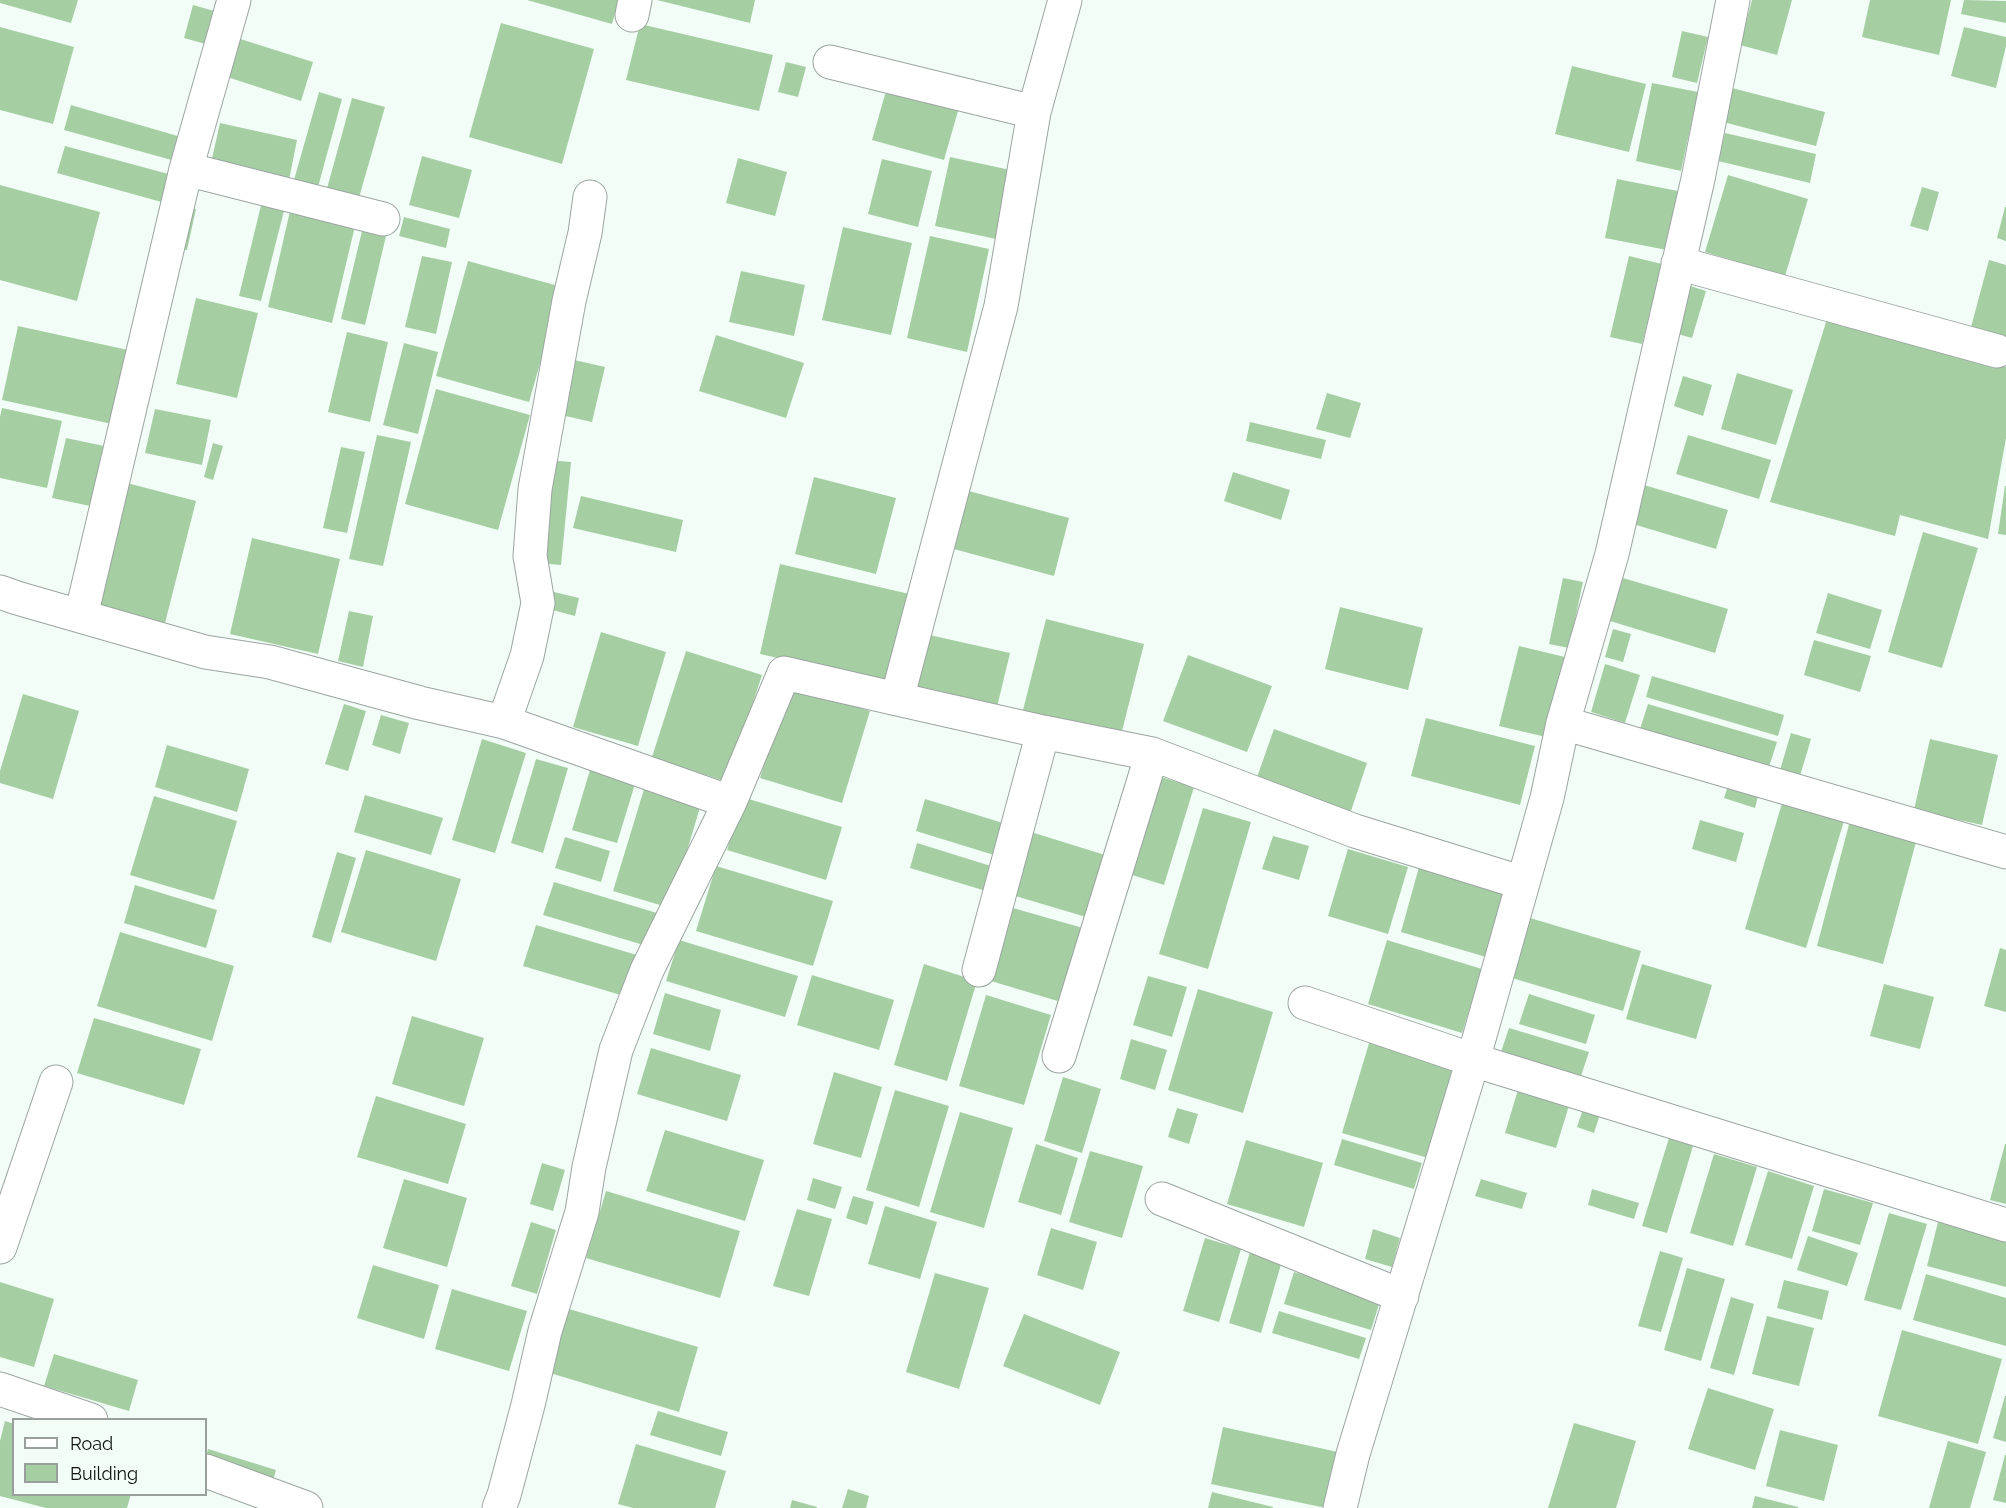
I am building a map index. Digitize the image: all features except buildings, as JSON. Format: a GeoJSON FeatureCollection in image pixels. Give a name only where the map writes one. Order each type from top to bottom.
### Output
{"type":"FeatureCollection","features":[{"type":"Feature","properties":{"kind":"street"},"geometry":{"type":"LineString","coordinates":[[81,616],[186,169],[234,0]]}},
{"type":"Feature","properties":{"kind":"street"},"geometry":{"type":"LineString","coordinates":[[897,699],[1001,306],[1034,112],[1065,0]]}},
{"type":"Feature","properties":{"kind":"street"},"geometry":{"type":"LineString","coordinates":[[1340,1508],[1353,1454],[1473,1060],[1547,798],[1563,723],[1612,554],[1698,179],[1733,0]]}},
{"type":"Feature","properties":{"kind":"street"},"geometry":{"type":"LineString","coordinates":[[831,62],[1034,112]]}},
{"type":"Feature","properties":{"kind":"street"},"geometry":{"type":"LineString","coordinates":[[186,169],[383,219]]}},
{"type":"Feature","properties":{"kind":"street"},"geometry":{"type":"LineString","coordinates":[[504,722],[527,656],[538,603],[530,556],[535,489],[590,197]]}},
{"type":"Feature","properties":{"kind":"street"},"geometry":{"type":"LineString","coordinates":[[1678,263],[1997,351]]}},
{"type":"Feature","properties":{"kind":"street"},"geometry":{"type":"LineString","coordinates":[[0,592],[205,652],[270,662],[398,697],[504,722],[730,802]]}},
{"type":"Feature","properties":{"kind":"street"},"geometry":{"type":"LineString","coordinates":[[499,1508],[528,1405],[545,1331],[582,1212],[589,1167],[616,1050],[646,970],[730,802],[784,673],[1043,732],[1152,754],[1355,831],[1523,883]]}},
{"type":"Feature","properties":{"kind":"street"},"geometry":{"type":"LineString","coordinates":[[1563,723],[2006,852]]}},
{"type":"Feature","properties":{"kind":"street"},"geometry":{"type":"LineString","coordinates":[[979,970],[1043,732]]}},
{"type":"Feature","properties":{"kind":"street"},"geometry":{"type":"LineString","coordinates":[[1059,1056],[1152,754]]}},
{"type":"Feature","properties":{"kind":"street"},"geometry":{"type":"LineString","coordinates":[[1305,1003],[1473,1060],[2006,1225]]}},
{"type":"Feature","properties":{"kind":"street"},"geometry":{"type":"LineString","coordinates":[[0,1247],[56,1082]]}},
{"type":"Feature","properties":{"kind":"street"},"geometry":{"type":"LineString","coordinates":[[1162,1199],[1402,1296]]}},
{"type":"Feature","properties":{"kind":"street"},"geometry":{"type":"LineString","coordinates":[[0,1389],[89,1418]]}},
{"type":"Feature","properties":{"kind":"street"},"geometry":{"type":"LineString","coordinates":[[207,1471],[306,1508]]}}]}
